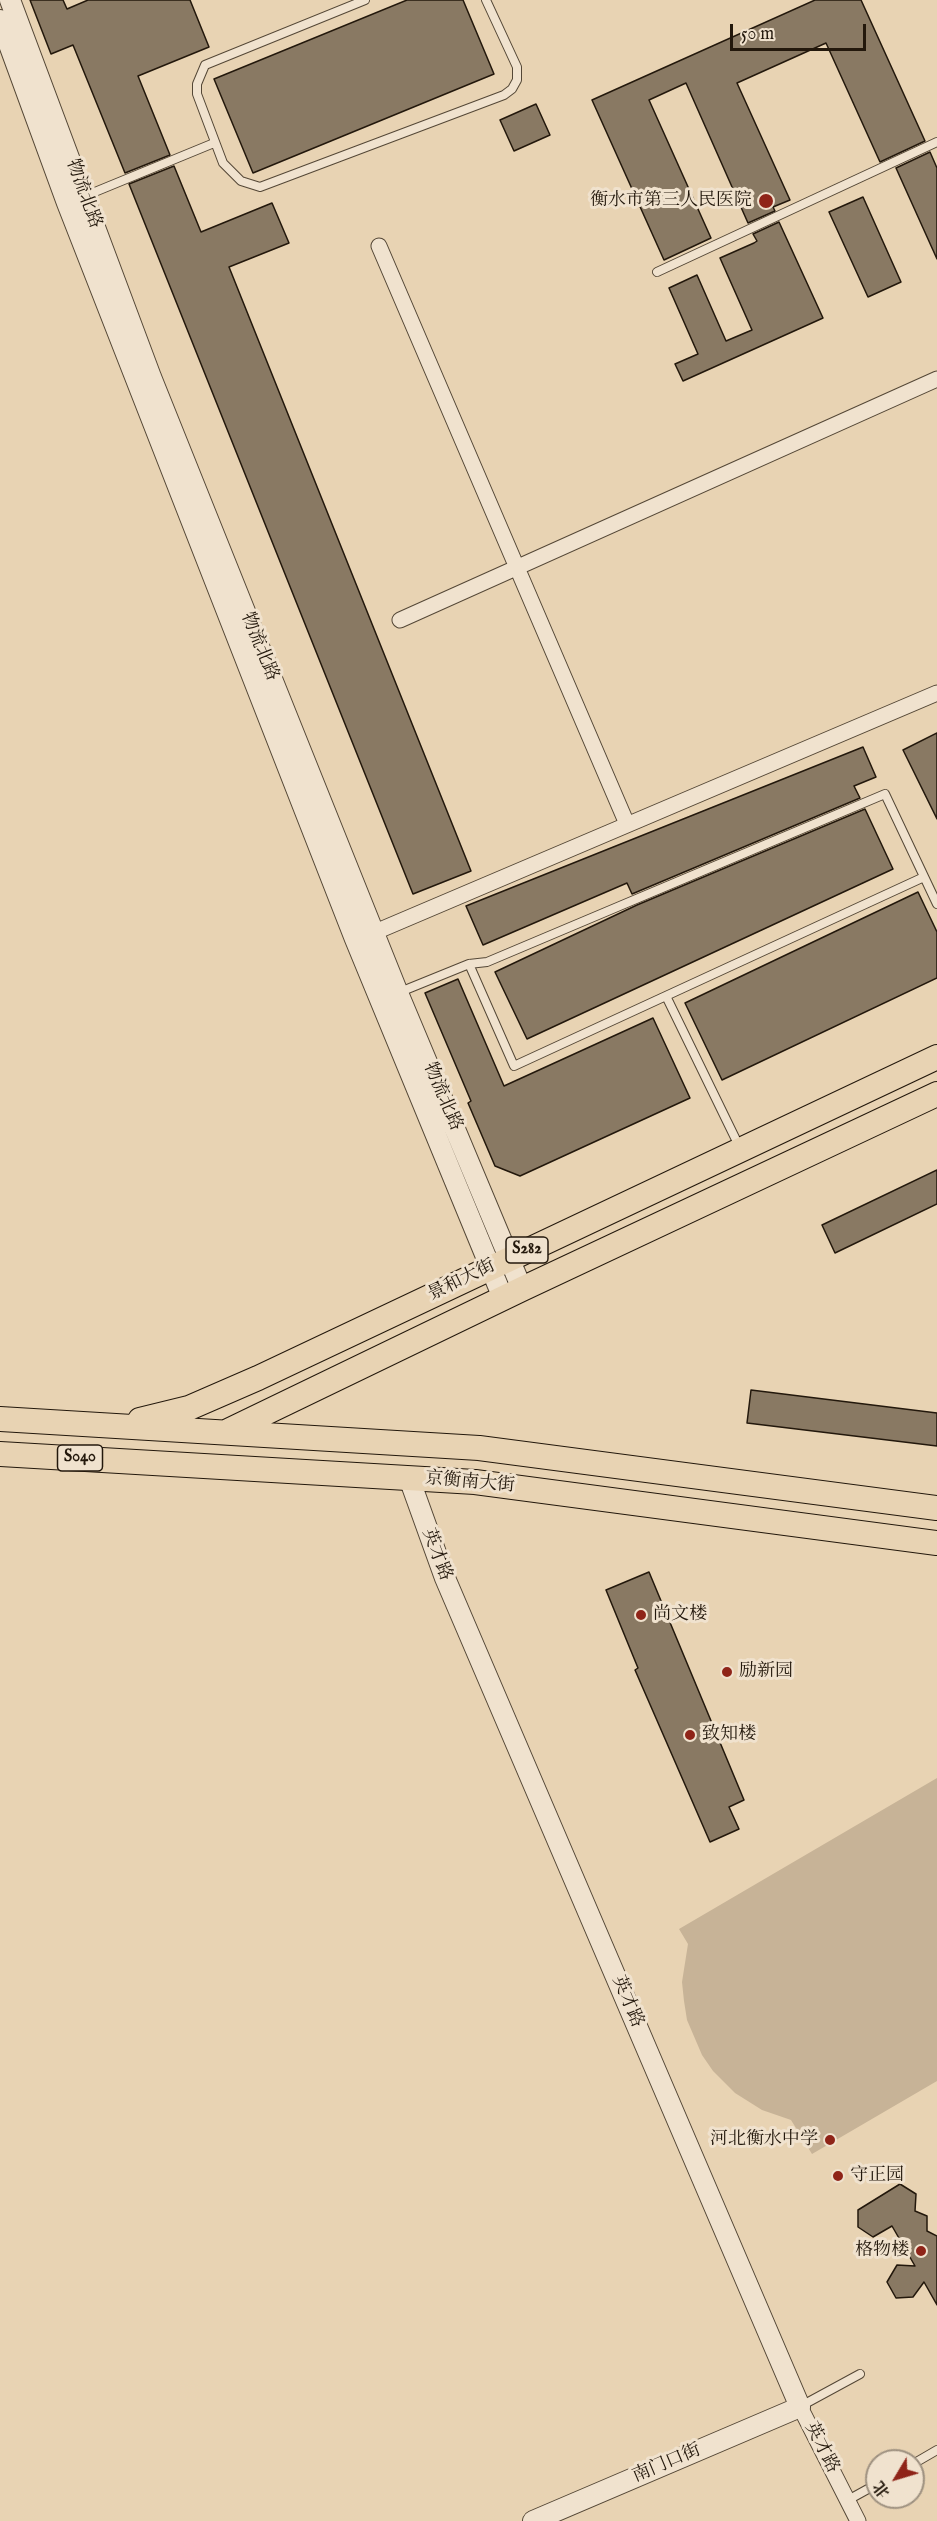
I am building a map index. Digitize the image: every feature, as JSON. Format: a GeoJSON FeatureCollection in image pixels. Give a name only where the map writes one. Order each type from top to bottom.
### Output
{"type":"FeatureCollection","features":[{"type":"Feature","properties":{"kind":"main road","name":"景和大街"},"geometry":{"type":"LineString","coordinates":[[111,1426],[189,1408],[258,1378],[937,1057]]}},
{"type":"Feature","properties":{"kind":"main road","name":"景和大街"},"geometry":{"type":"LineString","coordinates":[[161,1463],[937,1094]]}},
{"type":"Feature","properties":{"kind":"main road","name":"京衡南大街"},"geometry":{"type":"LineString","coordinates":[[0,1419],[479,1448],[937,1508]]}},
{"type":"Feature","properties":{"kind":"main road","name":"京衡南大街"},"geometry":{"type":"LineString","coordinates":[[0,1454],[476,1482],[937,1543]]}},
{"type":"Feature","properties":{"kind":"street","name":"物流北路"},"geometry":{"type":"LineString","coordinates":[[10,0],[151,377],[398,993],[500,1263]]}},
{"type":"Feature","properties":{"kind":"street","name":"物流北路"},"geometry":{"type":"LineString","coordinates":[[0,20],[68,203],[355,939],[513,1294]]}},
{"type":"Feature","properties":{"kind":"street"},"geometry":{"type":"LineString","coordinates":[[379,246],[627,824]]}},
{"type":"Feature","properties":{"kind":"street"},"geometry":{"type":"LineString","coordinates":[[400,620],[937,379]]}},
{"type":"Feature","properties":{"kind":"street"},"geometry":{"type":"LineString","coordinates":[[380,930],[937,693]]}},
{"type":"Feature","properties":{"kind":"street","name":"英才路"},"geometry":{"type":"LineString","coordinates":[[409,1478],[445,1578],[800,2407],[858,2521]]}},
{"type":"Feature","properties":{"kind":"street","name":"南门口街"},"geometry":{"type":"LineString","coordinates":[[533,2521],[800,2407]]}},
{"type":"Feature","properties":{"kind":"lane"},"geometry":{"type":"LineString","coordinates":[[365,0],[205,65],[197,84],[197,94],[214,143],[229,171],[241,182],[260,188],[512,89],[517,80],[517,67],[486,0]]}},
{"type":"Feature","properties":{"kind":"lane"},"geometry":{"type":"LineString","coordinates":[[657,272],[937,142]]}},
{"type":"Feature","properties":{"kind":"lane"},"geometry":{"type":"LineString","coordinates":[[84,196],[214,143]]}},
{"type":"Feature","properties":{"kind":"lane"},"geometry":{"type":"LineString","coordinates":[[398,993],[469,964],[487,962],[885,794],[937,904]]}},
{"type":"Feature","properties":{"kind":"lane"},"geometry":{"type":"LineString","coordinates":[[469,964],[514,1066],[924,877]]}},
{"type":"Feature","properties":{"kind":"lane"},"geometry":{"type":"LineString","coordinates":[[666,996],[741,1150]]}},
{"type":"Feature","properties":{"kind":"lane"},"geometry":{"type":"LineString","coordinates":[[800,2407],[860,2374]]}},
{"type":"Feature","properties":{"kind":"lane"},"geometry":{"type":"LineString","coordinates":[[848,2500],[865,2491]]}},
{"type":"Feature","properties":{"kind":"shaded area"},"geometry":{"type":"Polygon","coordinates":[[[937,1778],[937,2081],[812,2154],[791,2120],[762,2110],[735,2093],[713,2071],[702,2055],[687,2020],[682,1982],[688,1944],[679,1929],[937,1778]]]}},
{"type":"Feature","properties":{"kind":"building"},"geometry":{"type":"Polygon","coordinates":[[[30,0],[63,0],[67,9],[88,0],[190,0],[209,47],[138,76],[170,155],[125,173],[73,45],[51,54],[30,0]]]}},
{"type":"Feature","properties":{"kind":"building"},"geometry":{"type":"Polygon","coordinates":[[[407,0],[463,0],[494,74],[253,173],[214,79],[407,0]]]}},
{"type":"Feature","properties":{"kind":"building"},"geometry":{"type":"Polygon","coordinates":[[[815,0],[861,0],[925,141],[880,162],[826,43],[737,83],[790,200],[773,207],[775,211],[748,223],[686,83],[649,100],[711,238],[664,260],[592,100],[815,0]]]}},
{"type":"Feature","properties":{"kind":"building"},"geometry":{"type":"Polygon","coordinates":[[[536,104],[550,135],[514,151],[500,120],[536,104]]]}},
{"type":"Feature","properties":{"kind":"building"},"geometry":{"type":"Polygon","coordinates":[[[930,152],[937,168],[937,259],[896,168],[930,152]]]}},
{"type":"Feature","properties":{"kind":"building"},"geometry":{"type":"Polygon","coordinates":[[[174,166],[201,232],[272,203],[289,243],[229,267],[471,871],[413,894],[129,184],[174,166]]]}},
{"type":"Feature","properties":{"kind":"building"},"geometry":{"type":"Polygon","coordinates":[[[863,197],[901,282],[868,297],[829,212],[863,197]]]}},
{"type":"Feature","properties":{"kind":"building"},"geometry":{"type":"Polygon","coordinates":[[[779,222],[823,318],[683,381],[675,364],[698,354],[669,288],[697,275],[726,341],[752,330],[720,258],[754,243],[757,241],[753,234],[779,222]]]}},
{"type":"Feature","properties":{"kind":"building"},"geometry":{"type":"Polygon","coordinates":[[[937,733],[937,819],[903,750],[937,733]]]}},
{"type":"Feature","properties":{"kind":"building"},"geometry":{"type":"Polygon","coordinates":[[[863,747],[876,777],[854,786],[860,798],[632,894],[627,883],[483,945],[466,906],[863,747]]]}},
{"type":"Feature","properties":{"kind":"building"},"geometry":{"type":"Polygon","coordinates":[[[865,809],[893,869],[527,1039],[495,972],[637,905],[865,809]]]}},
{"type":"Feature","properties":{"kind":"building"},"geometry":{"type":"Polygon","coordinates":[[[918,892],[937,932],[937,978],[722,1080],[685,1003],[918,892]]]}},
{"type":"Feature","properties":{"kind":"building"},"geometry":{"type":"Polygon","coordinates":[[[458,979],[504,1086],[653,1018],[690,1098],[520,1176],[495,1166],[468,1103],[471,1101],[425,993],[458,979]]]}},
{"type":"Feature","properties":{"kind":"building"},"geometry":{"type":"Polygon","coordinates":[[[937,1170],[937,1204],[835,1253],[822,1225],[937,1170]]]}},
{"type":"Feature","properties":{"kind":"building"},"geometry":{"type":"Polygon","coordinates":[[[751,1390],[937,1413],[937,1446],[747,1423],[751,1390]]]}},
{"type":"Feature","properties":{"kind":"building","name":"致知楼"},"geometry":{"type":"Polygon","coordinates":[[[649,1572],[744,1800],[729,1807],[739,1829],[710,1842],[635,1670],[638,1668],[606,1590],[649,1572]]]}},
{"type":"Feature","properties":{"kind":"building","name":"格物楼"},"geometry":{"type":"Polygon","coordinates":[[[900,2184],[916,2194],[915,2211],[927,2216],[927,2231],[937,2236],[937,2305],[924,2282],[913,2297],[896,2298],[887,2282],[897,2265],[915,2266],[892,2226],[873,2237],[858,2227],[858,2210],[900,2184]]]}},
{"type":"Feature","properties":{"kind":"place","name":"衡水市第三人民医院"},"geometry":{"type":"Point","coordinates":[766,201]}},
{"type":"Feature","properties":{"kind":"place","name":"尚文楼"},"geometry":{"type":"Point","coordinates":[641,1615]}},
{"type":"Feature","properties":{"kind":"place","name":"励新园"},"geometry":{"type":"Point","coordinates":[727,1672]}},
{"type":"Feature","properties":{"kind":"place","name":"致知楼"},"geometry":{"type":"Point","coordinates":[690,1735]}},
{"type":"Feature","properties":{"kind":"place","name":"河北衡水中学"},"geometry":{"type":"Point","coordinates":[830,2140]}},
{"type":"Feature","properties":{"kind":"place","name":"守正园"},"geometry":{"type":"Point","coordinates":[838,2176]}},
{"type":"Feature","properties":{"kind":"place","name":"格物楼"},"geometry":{"type":"Point","coordinates":[921,2251]}}]}
